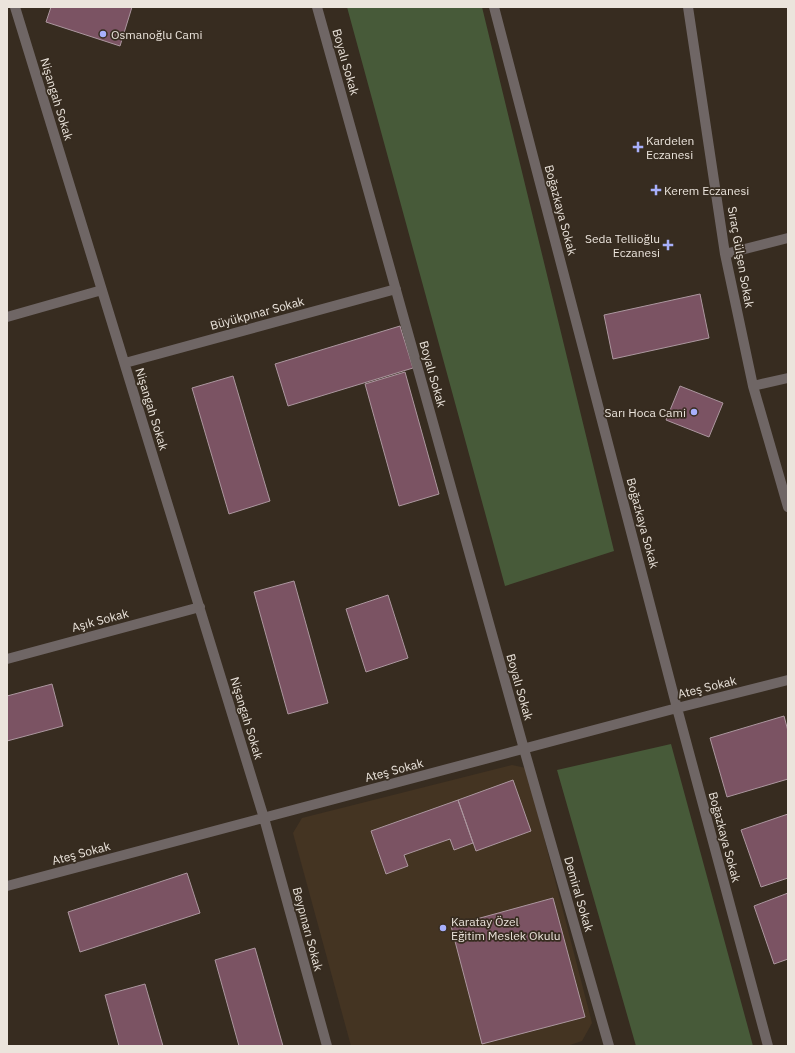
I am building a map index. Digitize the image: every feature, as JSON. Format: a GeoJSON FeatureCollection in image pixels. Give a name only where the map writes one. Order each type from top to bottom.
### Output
{"type":"FeatureCollection","features":[{"type":"Feature","properties":{"kind":"street","name":"Nişangah Sokak"},"geometry":{"type":"LineString","coordinates":[[15,7],[264,818]]}},
{"type":"Feature","properties":{"kind":"street","name":"Boyalı Sokak"},"geometry":{"type":"LineString","coordinates":[[317,7],[524,749]]}},
{"type":"Feature","properties":{"kind":"street","name":"Boğazkaya Sokak"},"geometry":{"type":"LineString","coordinates":[[494,7],[677,708],[768,1046]]}},
{"type":"Feature","properties":{"kind":"street","name":"Sıraç Gülşen Sokak"},"geometry":{"type":"LineString","coordinates":[[688,7],[725,254],[753,386],[788,507]]}},
{"type":"Feature","properties":{"kind":"street"},"geometry":{"type":"LineString","coordinates":[[725,254],[788,238]]}},
{"type":"Feature","properties":{"kind":"street","name":"Büyükpınar Sokak"},"geometry":{"type":"LineString","coordinates":[[125,363],[396,289]]}},
{"type":"Feature","properties":{"kind":"street"},"geometry":{"type":"LineString","coordinates":[[7,317],[102,290]]}},
{"type":"Feature","properties":{"kind":"street"},"geometry":{"type":"LineString","coordinates":[[753,386],[788,378]]}},
{"type":"Feature","properties":{"kind":"street","name":"Aşık Sokak"},"geometry":{"type":"LineString","coordinates":[[7,659],[200,607]]}},
{"type":"Feature","properties":{"kind":"street","name":"Ateş Sokak"},"geometry":{"type":"LineString","coordinates":[[7,886],[677,708],[788,680]]}},
{"type":"Feature","properties":{"kind":"street","name":"Demiral Sokak"},"geometry":{"type":"LineString","coordinates":[[524,749],[609,1046]]}},
{"type":"Feature","properties":{"kind":"street","name":"Beypınarı Sokak"},"geometry":{"type":"LineString","coordinates":[[264,818],[327,1046]]}},
{"type":"Feature","properties":{"kind":"shaded area","name":"Karatay Özel Eğitim Meslek Okulu"},"geometry":{"type":"Polygon","coordinates":[[[512,765],[526,768],[592,1023],[582,1041],[567,1046],[351,1046],[293,833],[302,818],[512,765]]]}},
{"type":"Feature","properties":{"kind":"green space"},"geometry":{"type":"Polygon","coordinates":[[[347,7],[482,7],[614,551],[505,586],[347,7]]]}},
{"type":"Feature","properties":{"kind":"green space"},"geometry":{"type":"Polygon","coordinates":[[[671,744],[753,1046],[636,1046],[557,770],[671,744]]]}},
{"type":"Feature","properties":{"kind":"building","name":"Osmanoğlu Cami"},"geometry":{"type":"Polygon","coordinates":[[[51,7],[132,7],[120,46],[46,22],[51,7]]]}},
{"type":"Feature","properties":{"kind":"building"},"geometry":{"type":"Polygon","coordinates":[[[700,294],[709,338],[613,359],[604,315],[700,294]]]}},
{"type":"Feature","properties":{"kind":"building"},"geometry":{"type":"Polygon","coordinates":[[[400,326],[413,368],[288,406],[275,364],[400,326]]]}},
{"type":"Feature","properties":{"kind":"building"},"geometry":{"type":"Polygon","coordinates":[[[405,372],[439,494],[399,506],[365,384],[405,372]]]}},
{"type":"Feature","properties":{"kind":"building"},"geometry":{"type":"Polygon","coordinates":[[[233,376],[270,501],[229,514],[192,388],[233,376]]]}},
{"type":"Feature","properties":{"kind":"building","name":"Sarı Hoca Cami"},"geometry":{"type":"Polygon","coordinates":[[[680,386],[723,403],[709,437],[666,420],[680,386]]]}},
{"type":"Feature","properties":{"kind":"building"},"geometry":{"type":"Polygon","coordinates":[[[294,581],[328,703],[288,714],[254,592],[294,581]]]}},
{"type":"Feature","properties":{"kind":"building"},"geometry":{"type":"Polygon","coordinates":[[[388,595],[408,658],[366,672],[346,609],[388,595]]]}},
{"type":"Feature","properties":{"kind":"building"},"geometry":{"type":"Polygon","coordinates":[[[52,684],[63,726],[7,741],[7,696],[52,684]]]}},
{"type":"Feature","properties":{"kind":"building"},"geometry":{"type":"Polygon","coordinates":[[[784,716],[788,731],[788,779],[727,797],[710,738],[784,716]]]}},
{"type":"Feature","properties":{"kind":"building"},"geometry":{"type":"Polygon","coordinates":[[[513,780],[531,831],[476,851],[458,800],[513,780]]]}},
{"type":"Feature","properties":{"kind":"building"},"geometry":{"type":"Polygon","coordinates":[[[458,800],[473,843],[454,850],[450,839],[404,855],[408,866],[386,874],[371,831],[458,800]]]}},
{"type":"Feature","properties":{"kind":"building"},"geometry":{"type":"Polygon","coordinates":[[[788,814],[788,878],[761,887],[741,830],[788,814]]]}},
{"type":"Feature","properties":{"kind":"building"},"geometry":{"type":"Polygon","coordinates":[[[187,873],[200,913],[80,952],[68,912],[187,873]]]}},
{"type":"Feature","properties":{"kind":"building"},"geometry":{"type":"Polygon","coordinates":[[[788,893],[788,959],[774,964],[754,906],[788,893]]]}},
{"type":"Feature","properties":{"kind":"building"},"geometry":{"type":"Polygon","coordinates":[[[553,898],[585,1017],[482,1044],[451,926],[553,898]]]}},
{"type":"Feature","properties":{"kind":"building"},"geometry":{"type":"Polygon","coordinates":[[[255,948],[283,1046],[239,1046],[215,960],[255,948]]]}},
{"type":"Feature","properties":{"kind":"building"},"geometry":{"type":"Polygon","coordinates":[[[145,984],[163,1046],[119,1046],[105,995],[145,984]]]}},
{"type":"Feature","properties":{"kind":"place","name":"Osmanoğlu Cami"},"geometry":{"type":"Point","coordinates":[103,34]}},
{"type":"Feature","properties":{"kind":"place","name":"Kardelen Eczanesi"},"geometry":{"type":"Point","coordinates":[638,147]}},
{"type":"Feature","properties":{"kind":"place","name":"Kerem Eczanesi"},"geometry":{"type":"Point","coordinates":[656,190]}},
{"type":"Feature","properties":{"kind":"place","name":"Seda Tellioğlu Eczanesi"},"geometry":{"type":"Point","coordinates":[668,245]}},
{"type":"Feature","properties":{"kind":"place","name":"Sarı Hoca Cami"},"geometry":{"type":"Point","coordinates":[694,412]}},
{"type":"Feature","properties":{"kind":"place","name":"Karatay Özel Eğitim Meslek Okulu"},"geometry":{"type":"Point","coordinates":[443,928]}}]}
